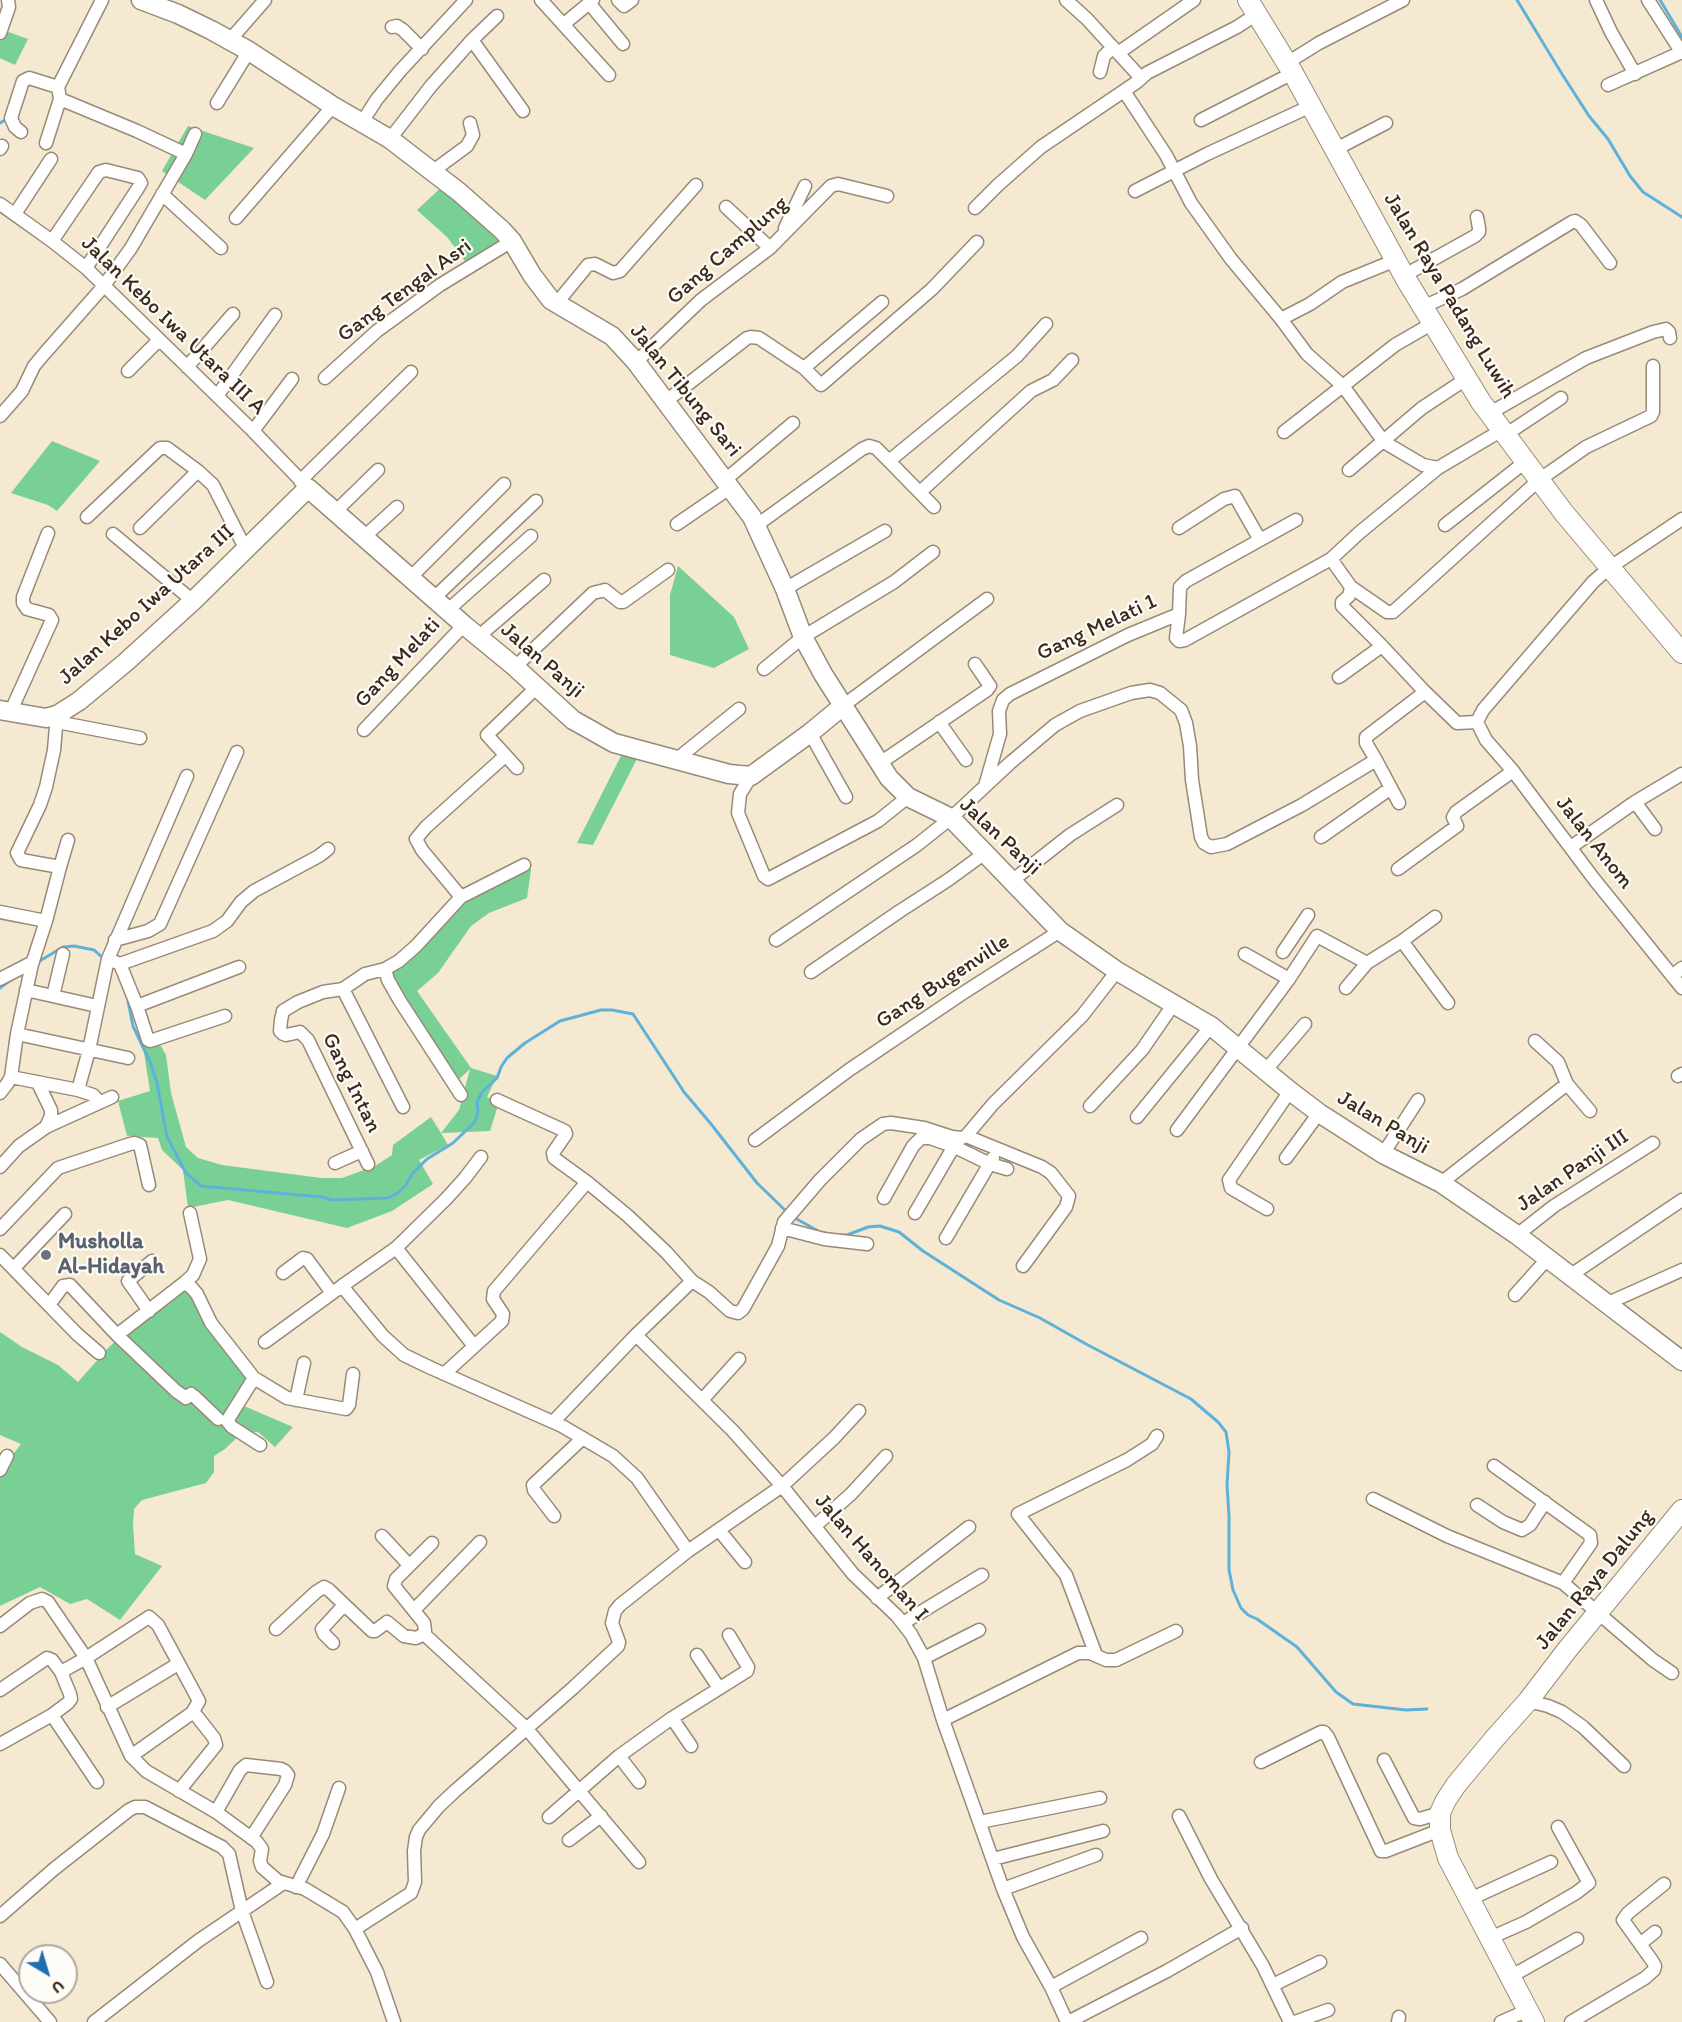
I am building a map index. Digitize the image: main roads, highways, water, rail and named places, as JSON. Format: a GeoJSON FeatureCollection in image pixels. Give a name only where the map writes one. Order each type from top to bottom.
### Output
{"type":"FeatureCollection","features":[{"type":"Feature","properties":{"kind":"main road","name":"Jalan Raya Padang Luwih"},"geometry":{"type":"LineString","coordinates":[[1252,7],[1290,68],[1400,268],[1466,379],[1525,462],[1609,568],[1681,648]]}},
{"type":"Feature","properties":{"kind":"main road","name":"Jalan Raya Dalung"},"geometry":{"type":"LineString","coordinates":[[1531,2016],[1468,1900],[1448,1858],[1440,1821],[1446,1800],[1682,1510]]}},
{"type":"Feature","properties":{"kind":"waterway"},"geometry":{"type":"LineString","coordinates":[[1517,0],[1562,74],[1589,116],[1608,139],[1630,176],[1643,192],[1682,217]]}},
{"type":"Feature","properties":{"kind":"waterway"},"geometry":{"type":"LineString","coordinates":[[1660,0],[1682,37]]}},
{"type":"Feature","properties":{"kind":"waterway"},"geometry":{"type":"LineString","coordinates":[[0,123],[7,119]]}},
{"type":"Feature","properties":{"kind":"waterway"},"geometry":{"type":"LineString","coordinates":[[38,962],[63,947],[74,946],[94,950],[104,959]]}},
{"type":"Feature","properties":{"kind":"waterway"},"geometry":{"type":"LineString","coordinates":[[0,988],[12,979]]}},
{"type":"Feature","properties":{"kind":"waterway"},"geometry":{"type":"LineString","coordinates":[[127,996],[133,1026],[151,1064],[157,1083],[167,1137],[186,1173],[201,1186],[322,1197],[332,1200],[388,1198],[398,1193],[427,1159],[453,1143],[475,1122],[478,1112],[477,1102],[482,1092],[497,1078],[507,1058],[525,1043],[560,1021],[601,1010],[612,1010],[633,1014],[684,1092],[757,1183],[788,1213]]}},
{"type":"Feature","properties":{"kind":"waterway"},"geometry":{"type":"LineString","coordinates":[[793,1217],[820,1232],[836,1235],[847,1235],[868,1227],[880,1226],[899,1232],[923,1251],[999,1300],[1040,1318],[1191,1399],[1226,1432],[1229,1452],[1227,1485],[1229,1570],[1233,1590],[1241,1608],[1297,1647],[1336,1692],[1353,1704],[1406,1710],[1427,1709]]}},
{"type":"Feature","properties":{"kind":"place","name":"Musholla Al-Hidayah"},"geometry":{"type":"Point","coordinates":[46,1255]}}]}
